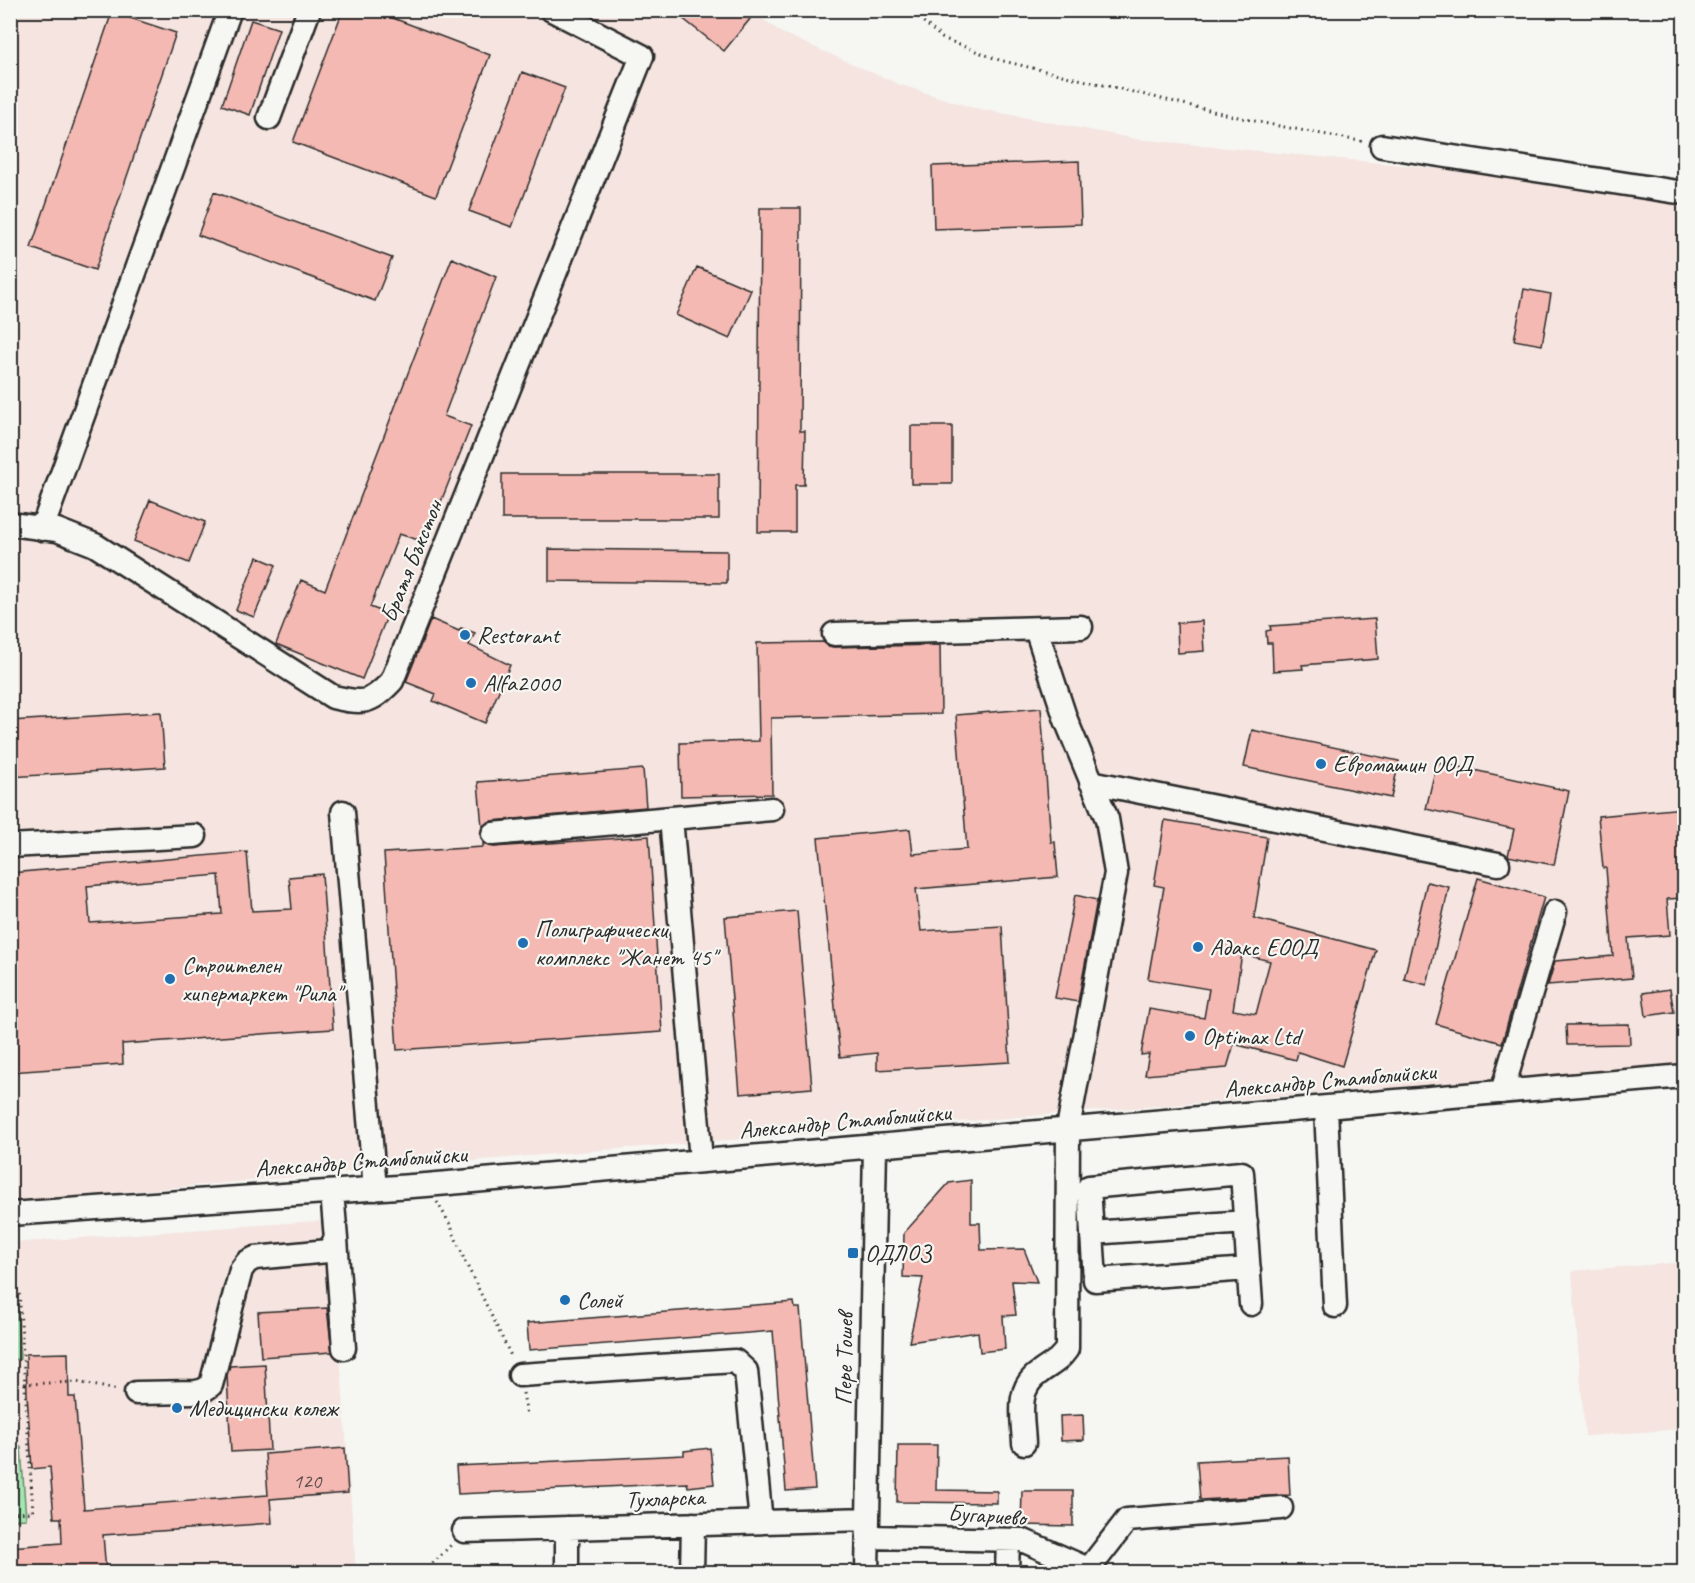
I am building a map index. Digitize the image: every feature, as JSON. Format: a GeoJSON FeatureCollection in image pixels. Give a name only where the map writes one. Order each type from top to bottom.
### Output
{"type":"FeatureCollection","features":[{"type":"Feature","properties":{"kind":"street"},"geometry":{"type":"LineString","coordinates":[[42,529],[230,10]]}},
{"type":"Feature","properties":{"kind":"street"},"geometry":{"type":"LineString","coordinates":[[269,118],[309,10]]}},
{"type":"Feature","properties":{"kind":"street","name":"Братя Бъкстон"},"geometry":{"type":"LineString","coordinates":[[10,524],[57,530],[95,545],[333,697],[357,703],[377,696],[392,681],[642,56],[552,10]]}},
{"type":"Feature","properties":{"kind":"street"},"geometry":{"type":"LineString","coordinates":[[1382,146],[1684,193]]}},
{"type":"Feature","properties":{"kind":"street"},"geometry":{"type":"LineString","coordinates":[[834,634],[1081,627]]}},
{"type":"Feature","properties":{"kind":"street"},"geometry":{"type":"LineString","coordinates":[[1024,1443],[1022,1398],[1027,1383],[1038,1373],[1057,1363],[1067,1349],[1068,1128],[1116,873],[1107,819],[1066,720],[1036,629]]}},
{"type":"Feature","properties":{"kind":"street"},"geometry":{"type":"LineString","coordinates":[[1091,782],[1498,864]]}},
{"type":"Feature","properties":{"kind":"street"},"geometry":{"type":"LineString","coordinates":[[493,834],[772,809]]}},
{"type":"Feature","properties":{"kind":"street"},"geometry":{"type":"LineString","coordinates":[[343,812],[375,1189]]}},
{"type":"Feature","properties":{"kind":"street"},"geometry":{"type":"LineString","coordinates":[[671,818],[701,1160]]}},
{"type":"Feature","properties":{"kind":"street"},"geometry":{"type":"LineString","coordinates":[[10,846],[195,836]]}},
{"type":"Feature","properties":{"kind":"street"},"geometry":{"type":"LineString","coordinates":[[1502,1092],[1555,912]]}},
{"type":"Feature","properties":{"kind":"street","name":"Александър Стамболийски"},"geometry":{"type":"LineString","coordinates":[[10,1214],[426,1185],[1684,1076]]}},
{"type":"Feature","properties":{"kind":"street"},"geometry":{"type":"LineString","coordinates":[[1326,1108],[1335,1306]]}},
{"type":"Feature","properties":{"kind":"street","name":"Пере Тошев"},"geometry":{"type":"LineString","coordinates":[[867,1572],[876,1146]]}},
{"type":"Feature","properties":{"kind":"street"},"geometry":{"type":"LineString","coordinates":[[1249,1269],[1095,1280],[1089,1187],[1242,1173],[1246,1222],[1249,1269],[1251,1304]]}},
{"type":"Feature","properties":{"kind":"street"},"geometry":{"type":"LineString","coordinates":[[332,1192],[344,1348]]}},
{"type":"Feature","properties":{"kind":"street"},"geometry":{"type":"LineString","coordinates":[[1067,1204],[1090,1204]]}},
{"type":"Feature","properties":{"kind":"street"},"geometry":{"type":"LineString","coordinates":[[1092,1233],[1246,1222]]}},
{"type":"Feature","properties":{"kind":"street"},"geometry":{"type":"LineString","coordinates":[[136,1393],[196,1392],[211,1385],[242,1270],[247,1262],[255,1258],[327,1251],[336,1239]]}},
{"type":"Feature","properties":{"kind":"street"},"geometry":{"type":"LineString","coordinates":[[520,1375],[735,1361],[747,1371],[760,1522]]}},
{"type":"Feature","properties":{"kind":"street"},"geometry":{"type":"LineString","coordinates":[[1092,1571],[1127,1520],[1281,1508]]}},
{"type":"Feature","properties":{"kind":"street","name":"Тухларска"},"geometry":{"type":"LineString","coordinates":[[464,1531],[760,1522],[868,1528]]}},
{"type":"Feature","properties":{"kind":"street"},"geometry":{"type":"LineString","coordinates":[[692,1572],[693,1524]]}},
{"type":"Feature","properties":{"kind":"street"},"geometry":{"type":"LineString","coordinates":[[567,1528],[567,1572]]}},
{"type":"Feature","properties":{"kind":"street","name":"Бугариево"},"geometry":{"type":"LineString","coordinates":[[868,1528],[1022,1540],[1092,1571]]}},
{"type":"Feature","properties":{"kind":"street"},"geometry":{"type":"LineString","coordinates":[[1007,1572],[1008,1540]]}},
{"type":"Feature","properties":{"kind":"path"},"geometry":{"type":"LineString","coordinates":[[910,10],[942,38],[999,60],[1263,123],[1382,146]]}},
{"type":"Feature","properties":{"kind":"path"},"geometry":{"type":"LineString","coordinates":[[923,20],[925,10]]}},
{"type":"Feature","properties":{"kind":"path"},"geometry":{"type":"LineString","coordinates":[[426,1185],[450,1224],[520,1375],[527,1415]]}},
{"type":"Feature","properties":{"kind":"path"},"geometry":{"type":"LineString","coordinates":[[10,1292],[19,1291],[33,1512],[10,1513]]}},
{"type":"Feature","properties":{"kind":"path"},"geometry":{"type":"LineString","coordinates":[[24,1384],[77,1382],[136,1393]]}},
{"type":"Feature","properties":{"kind":"path"},"geometry":{"type":"LineString","coordinates":[[424,1572],[464,1531]]}},
{"type":"Feature","properties":{"kind":"shaded area"},"geometry":{"type":"Polygon","coordinates":[[[11,11],[752,11],[782,33],[898,84],[970,107],[1136,139],[1546,179],[1684,201],[1684,1064],[528,1156],[11,1202],[11,11]]]}},
{"type":"Feature","properties":{"kind":"shaded area","name":"Медицински колеж"},"geometry":{"type":"Polygon","coordinates":[[[330,1220],[356,1572],[11,1572],[11,1243],[330,1220]]]}},
{"type":"Feature","properties":{"kind":"shaded area"},"geometry":{"type":"Polygon","coordinates":[[[1684,1262],[1684,1429],[1585,1436],[1572,1271],[1684,1262]]]}},
{"type":"Feature","properties":{"kind":"green space"},"geometry":{"type":"Polygon","coordinates":[[[11,1306],[17,1306],[20,1359],[11,1360],[11,1306]]]}},
{"type":"Feature","properties":{"kind":"green space"},"geometry":{"type":"Polygon","coordinates":[[[21,1447],[26,1519],[11,1520],[11,1448],[21,1447]]]}},
{"type":"Feature","properties":{"kind":"green space"},"geometry":{"type":"Polygon","coordinates":[[[514,1565],[514,1572],[407,1572],[514,1565]]]}},
{"type":"Feature","properties":{"kind":"building"},"geometry":{"type":"Polygon","coordinates":[[[343,10],[372,10],[490,55],[436,196],[293,142],[343,10]]]}},
{"type":"Feature","properties":{"kind":"building"},"geometry":{"type":"Polygon","coordinates":[[[672,10],[739,10],[750,19],[724,51],[672,10]]]}},
{"type":"Feature","properties":{"kind":"building"},"geometry":{"type":"Polygon","coordinates":[[[112,12],[176,33],[95,270],[31,248],[112,12]]]}},
{"type":"Feature","properties":{"kind":"building"},"geometry":{"type":"Polygon","coordinates":[[[251,20],[279,29],[250,115],[222,105],[251,20]]]}},
{"type":"Feature","properties":{"kind":"building"},"geometry":{"type":"Polygon","coordinates":[[[522,72],[565,88],[512,227],[469,211],[522,72]]]}},
{"type":"Feature","properties":{"kind":"building"},"geometry":{"type":"Polygon","coordinates":[[[1079,161],[1081,224],[934,229],[932,166],[1079,161]]]}},
{"type":"Feature","properties":{"kind":"building"},"geometry":{"type":"Polygon","coordinates":[[[214,192],[392,258],[375,301],[198,235],[214,192]]]}},
{"type":"Feature","properties":{"kind":"building"},"geometry":{"type":"Polygon","coordinates":[[[760,208],[801,208],[800,431],[805,431],[804,485],[795,485],[795,532],[758,532],[760,208]]]}},
{"type":"Feature","properties":{"kind":"building"},"geometry":{"type":"Polygon","coordinates":[[[452,258],[496,277],[444,416],[471,426],[425,542],[399,534],[370,607],[388,614],[362,679],[276,644],[301,580],[325,590],[452,258]]]}},
{"type":"Feature","properties":{"kind":"building"},"geometry":{"type":"Polygon","coordinates":[[[697,267],[751,290],[730,339],[676,315],[697,267]]]}},
{"type":"Feature","properties":{"kind":"building"},"geometry":{"type":"Polygon","coordinates":[[[1524,289],[1551,294],[1542,345],[1514,340],[1524,289]]]}},
{"type":"Feature","properties":{"kind":"building"},"geometry":{"type":"Polygon","coordinates":[[[911,426],[952,426],[952,484],[911,484],[911,426]]]}},
{"type":"Feature","properties":{"kind":"building"},"geometry":{"type":"Polygon","coordinates":[[[502,474],[719,474],[719,519],[502,519],[502,474]]]}},
{"type":"Feature","properties":{"kind":"building"},"geometry":{"type":"Polygon","coordinates":[[[150,500],[205,522],[189,563],[134,541],[150,500]]]}},
{"type":"Feature","properties":{"kind":"building"},"geometry":{"type":"Polygon","coordinates":[[[549,549],[727,551],[727,583],[549,581],[549,549]]]}},
{"type":"Feature","properties":{"kind":"building"},"geometry":{"type":"Polygon","coordinates":[[[257,557],[276,565],[254,617],[236,610],[257,557]]]}},
{"type":"Feature","properties":{"kind":"building","name":"Alfa2000"},"geometry":{"type":"Polygon","coordinates":[[[431,619],[459,631],[461,628],[475,633],[469,645],[510,665],[485,723],[433,701],[436,694],[406,682],[431,619]]]}},
{"type":"Feature","properties":{"kind":"building"},"geometry":{"type":"Polygon","coordinates":[[[1375,619],[1378,659],[1302,665],[1303,669],[1273,671],[1272,643],[1267,643],[1266,631],[1271,630],[1270,626],[1375,619]]]}},
{"type":"Feature","properties":{"kind":"building"},"geometry":{"type":"Polygon","coordinates":[[[1202,621],[1204,651],[1178,653],[1177,623],[1202,621]]]}},
{"type":"Feature","properties":{"kind":"building"},"geometry":{"type":"Polygon","coordinates":[[[823,642],[834,647],[940,645],[941,714],[771,718],[772,794],[681,796],[680,743],[759,741],[757,643],[823,642]]]}},
{"type":"Feature","properties":{"kind":"building"},"geometry":{"type":"Polygon","coordinates":[[[1041,708],[1051,842],[1055,842],[1058,877],[916,889],[921,931],[1002,926],[1010,1062],[877,1070],[877,1053],[840,1057],[818,838],[910,829],[913,854],[967,849],[956,715],[1041,708]]]}},
{"type":"Feature","properties":{"kind":"building"},"geometry":{"type":"Polygon","coordinates":[[[161,712],[165,767],[10,777],[10,721],[161,712]]]}},
{"type":"Feature","properties":{"kind":"building","name":"Евромашин ООД"},"geometry":{"type":"Polygon","coordinates":[[[1252,730],[1399,761],[1391,798],[1244,767],[1252,730]]]}},
{"type":"Feature","properties":{"kind":"building"},"geometry":{"type":"Polygon","coordinates":[[[1437,762],[1569,791],[1554,865],[1508,856],[1514,829],[1426,809],[1437,762]]]}},
{"type":"Feature","properties":{"kind":"building"},"geometry":{"type":"Polygon","coordinates":[[[643,769],[646,807],[492,821],[482,827],[478,782],[643,769]]]}},
{"type":"Feature","properties":{"kind":"building"},"geometry":{"type":"Polygon","coordinates":[[[1684,808],[1684,898],[1667,899],[1670,935],[1628,938],[1632,978],[1548,985],[1555,961],[1613,956],[1606,868],[1603,868],[1598,816],[1684,808]]]}},
{"type":"Feature","properties":{"kind":"building"},"geometry":{"type":"Polygon","coordinates":[[[1165,820],[1267,837],[1254,918],[1376,950],[1342,1066],[1298,1052],[1296,1060],[1234,1044],[1227,1068],[1145,1075],[1149,1054],[1141,1055],[1149,1009],[1204,1018],[1209,989],[1148,979],[1164,887],[1154,885],[1165,820]],[[1242,954],[1233,1010],[1256,1014],[1270,961],[1242,954]]]}},
{"type":"Feature","properties":{"kind":"building","name":"Полиграфически комплекс \"Жанет 45\""},"geometry":{"type":"Polygon","coordinates":[[[649,836],[662,1032],[397,1050],[384,853],[483,847],[483,843],[494,847],[649,836]]]}},
{"type":"Feature","properties":{"kind":"building","name":"Строителен хипермаркет \"Рила\""},"geometry":{"type":"Polygon","coordinates":[[[247,852],[252,911],[292,909],[289,877],[322,874],[333,1029],[122,1044],[123,1064],[10,1072],[10,873],[247,852]],[[219,875],[87,886],[90,923],[222,914],[219,875]]]}},
{"type":"Feature","properties":{"kind":"building"},"geometry":{"type":"Polygon","coordinates":[[[1478,878],[1544,897],[1502,1043],[1436,1024],[1478,878]]]}},
{"type":"Feature","properties":{"kind":"building"},"geometry":{"type":"Polygon","coordinates":[[[1427,882],[1449,887],[1427,985],[1404,979],[1427,882]]]}},
{"type":"Feature","properties":{"kind":"building"},"geometry":{"type":"Polygon","coordinates":[[[1075,895],[1097,900],[1078,1002],[1055,998],[1075,895]]]}},
{"type":"Feature","properties":{"kind":"building"},"geometry":{"type":"Polygon","coordinates":[[[797,911],[812,1088],[740,1094],[725,917],[797,911]]]}},
{"type":"Feature","properties":{"kind":"building"},"geometry":{"type":"Polygon","coordinates":[[[1670,989],[1674,1012],[1646,1016],[1643,993],[1670,989]]]}},
{"type":"Feature","properties":{"kind":"building"},"geometry":{"type":"Polygon","coordinates":[[[1629,1024],[1630,1044],[1567,1045],[1566,1025],[1629,1024]]]}},
{"type":"Feature","properties":{"kind":"building"},"geometry":{"type":"Polygon","coordinates":[[[971,1180],[971,1223],[980,1223],[981,1250],[1024,1249],[1037,1282],[1012,1281],[1016,1315],[1003,1316],[1005,1349],[980,1352],[978,1332],[909,1342],[923,1278],[903,1277],[904,1233],[949,1183],[971,1180]]]}},
{"type":"Feature","properties":{"kind":"building"},"geometry":{"type":"Polygon","coordinates":[[[794,1302],[795,1308],[800,1308],[815,1489],[786,1491],[773,1331],[529,1350],[527,1323],[794,1302]]]}},
{"type":"Feature","properties":{"kind":"building"},"geometry":{"type":"Polygon","coordinates":[[[327,1308],[332,1352],[261,1357],[258,1312],[327,1308]]]}},
{"type":"Feature","properties":{"kind":"building"},"geometry":{"type":"Polygon","coordinates":[[[68,1353],[69,1397],[75,1397],[84,1509],[268,1495],[265,1454],[345,1448],[348,1493],[270,1499],[272,1523],[103,1535],[106,1572],[10,1572],[10,1547],[62,1543],[61,1518],[54,1518],[50,1467],[32,1469],[26,1354],[68,1353]]]}},
{"type":"Feature","properties":{"kind":"building"},"geometry":{"type":"Polygon","coordinates":[[[265,1364],[270,1450],[231,1452],[227,1375],[230,1366],[265,1364]]]}},
{"type":"Feature","properties":{"kind":"building"},"geometry":{"type":"Polygon","coordinates":[[[1083,1415],[1084,1440],[1061,1441],[1060,1416],[1083,1415]]]}},
{"type":"Feature","properties":{"kind":"building"},"geometry":{"type":"Polygon","coordinates":[[[898,1445],[937,1445],[936,1490],[997,1491],[997,1503],[897,1502],[898,1445]]]}},
{"type":"Feature","properties":{"kind":"building"},"geometry":{"type":"Polygon","coordinates":[[[710,1448],[714,1484],[688,1487],[687,1483],[458,1494],[456,1466],[684,1455],[684,1451],[710,1448]]]}},
{"type":"Feature","properties":{"kind":"building"},"geometry":{"type":"Polygon","coordinates":[[[1288,1456],[1290,1495],[1200,1500],[1197,1461],[1288,1456]]]}},
{"type":"Feature","properties":{"kind":"building"},"geometry":{"type":"Polygon","coordinates":[[[1022,1491],[1073,1491],[1073,1526],[1021,1525],[1022,1491]]]}},
{"type":"Feature","properties":{"kind":"place","name":"Restorant"},"geometry":{"type":"Point","coordinates":[465,635]}},
{"type":"Feature","properties":{"kind":"place","name":"Alfa2000"},"geometry":{"type":"Point","coordinates":[471,683]}},
{"type":"Feature","properties":{"kind":"place","name":"Евромашин ООД"},"geometry":{"type":"Point","coordinates":[1321,764]}},
{"type":"Feature","properties":{"kind":"place","name":"Полиграфически комплекс \"Жанет 45\""},"geometry":{"type":"Point","coordinates":[523,943]}},
{"type":"Feature","properties":{"kind":"place","name":"Адакс ЕООД"},"geometry":{"type":"Point","coordinates":[1198,947]}},
{"type":"Feature","properties":{"kind":"place","name":"Строителен хипермаркет \"Рила\""},"geometry":{"type":"Point","coordinates":[170,979]}},
{"type":"Feature","properties":{"kind":"place","name":"Optimax Ltd"},"geometry":{"type":"Point","coordinates":[1190,1036]}},
{"type":"Feature","properties":{"kind":"place","name":"ОДЛОЗ"},"geometry":{"type":"Point","coordinates":[853,1253]}},
{"type":"Feature","properties":{"kind":"place","name":"Солей"},"geometry":{"type":"Point","coordinates":[565,1300]}},
{"type":"Feature","properties":{"kind":"place","name":"Медицински колеж"},"geometry":{"type":"Point","coordinates":[177,1408]}}]}
